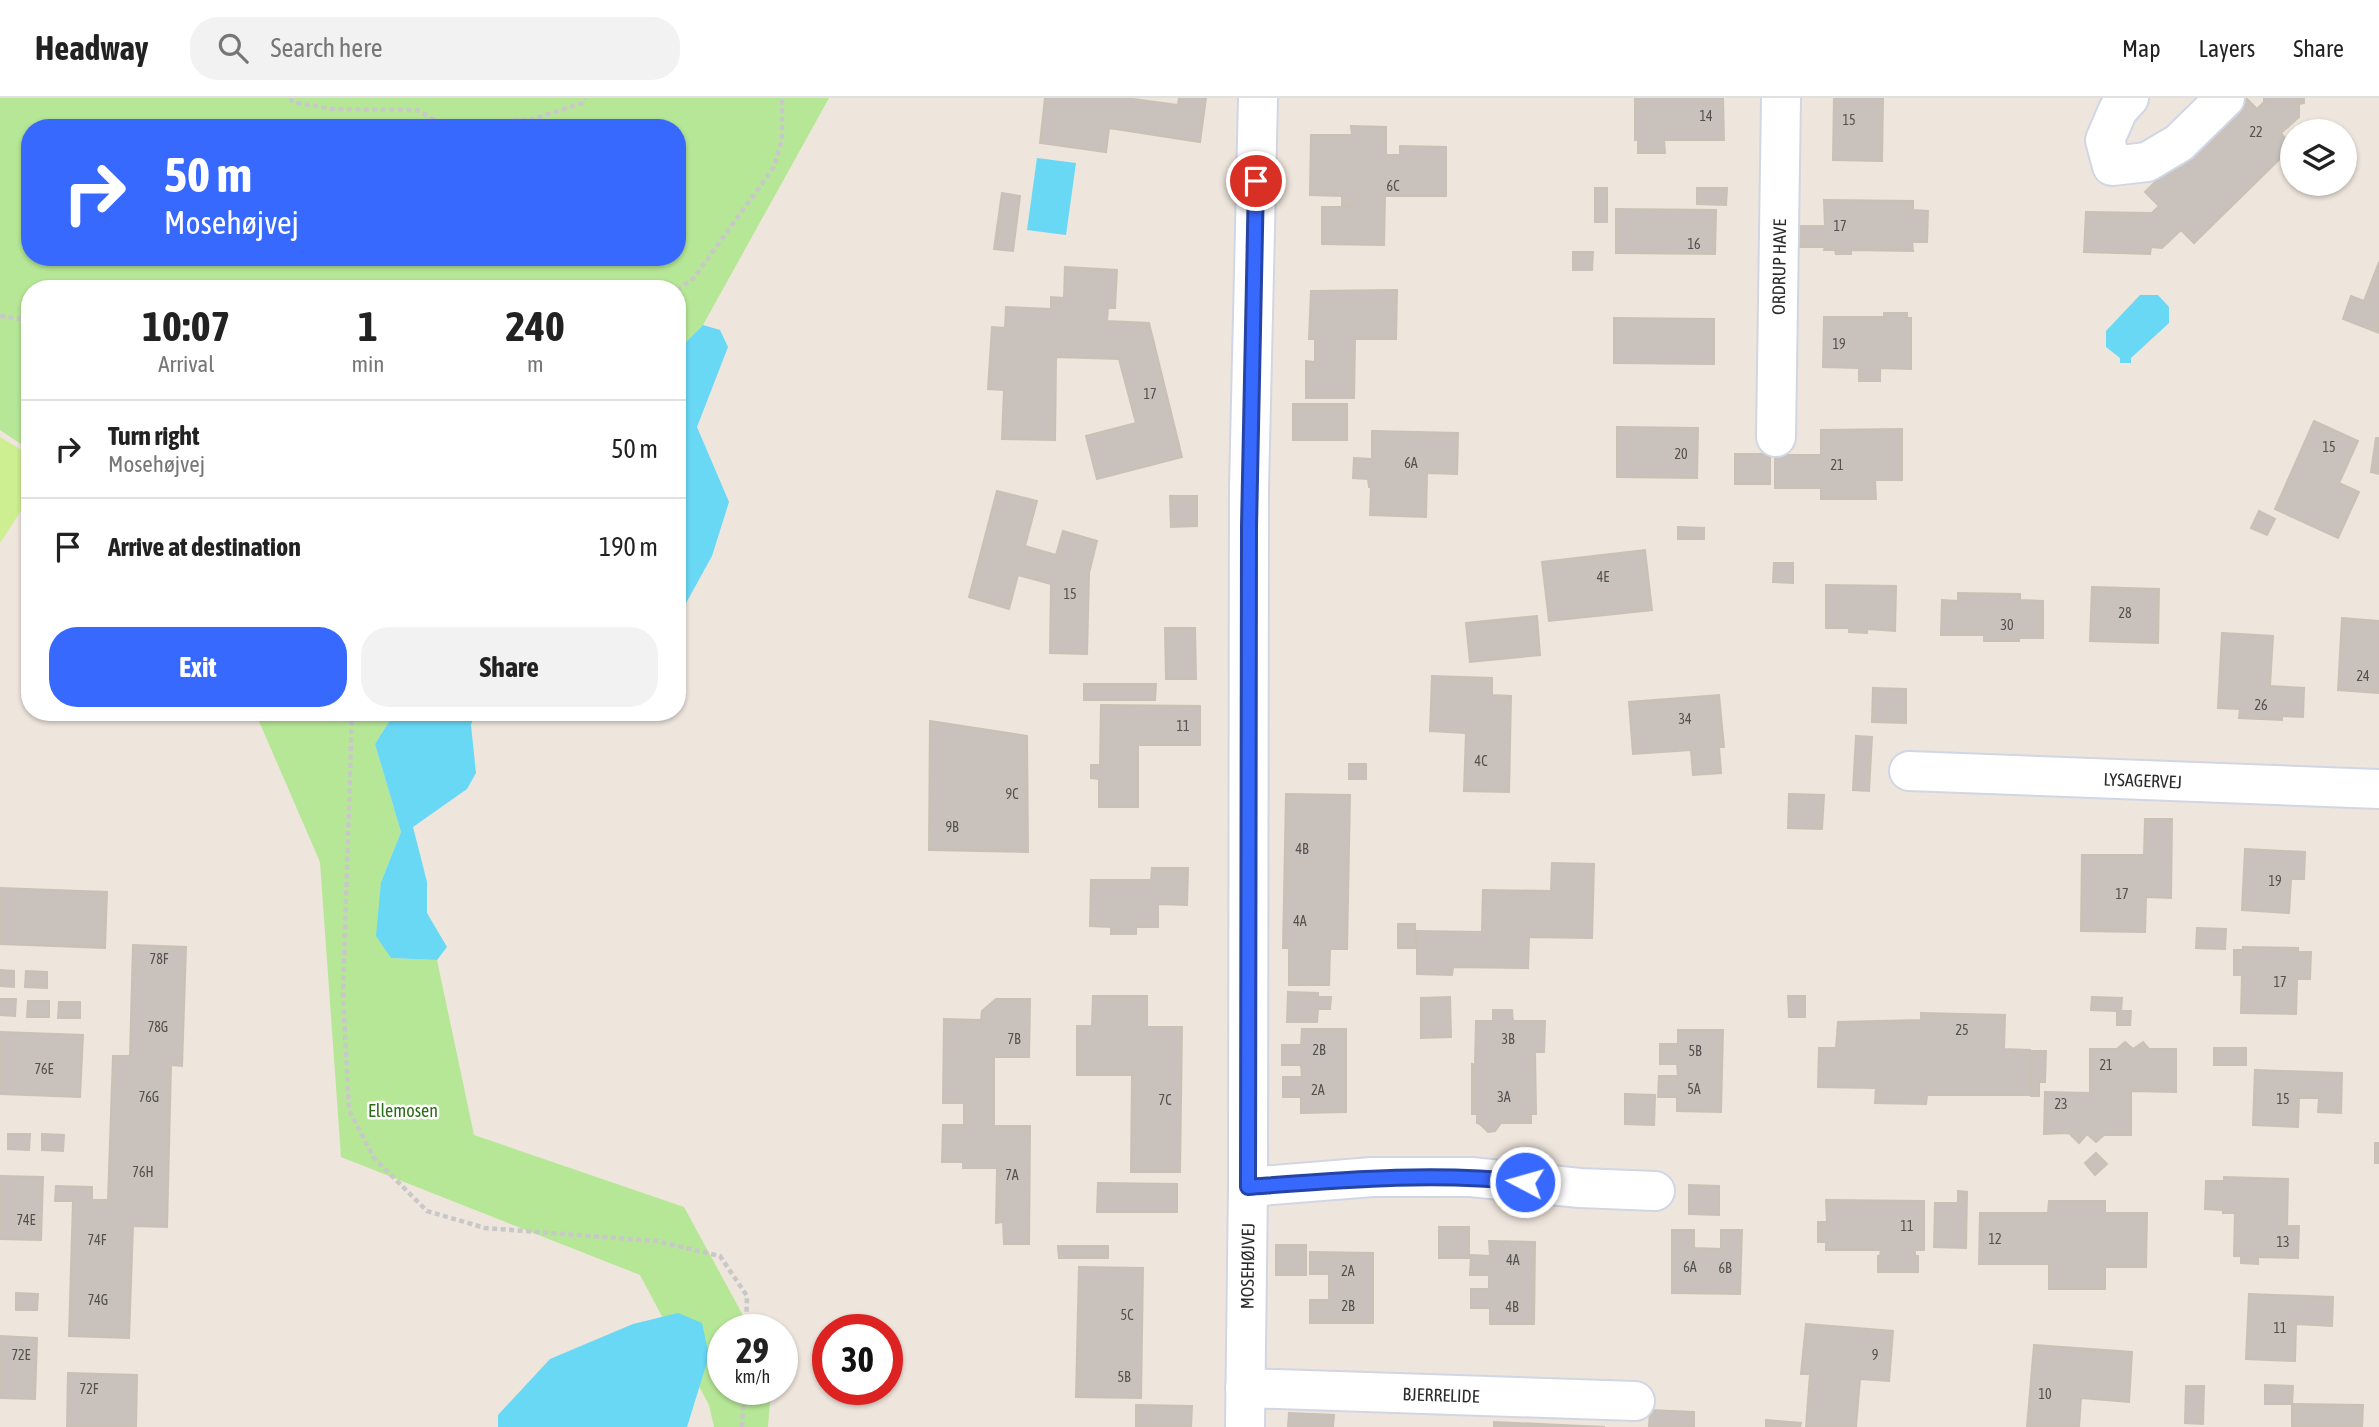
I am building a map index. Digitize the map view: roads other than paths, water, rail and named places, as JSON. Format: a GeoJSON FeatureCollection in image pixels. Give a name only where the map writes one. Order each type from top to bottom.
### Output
{"type":"FeatureCollection","features":[{"type":"Feature","properties":{"kind":"street","name":"MOSEHØJVEJ"},"geometry":{"type":"LineString","coordinates":[[1245,1427],[1249,501],[1258,98]]}},
{"type":"Feature","properties":{"kind":"street","name":"ORDRUP HAVE"},"geometry":{"type":"LineString","coordinates":[[1776,437],[1781,98]]}},
{"type":"Feature","properties":{"kind":"street"},"geometry":{"type":"LineString","coordinates":[[2129,98],[2118,110],[2105,140],[2112,166],[2147,162],[2179,143],[2225,98]]}},
{"type":"Feature","properties":{"kind":"street","name":"LYSAGERVEJ"},"geometry":{"type":"LineString","coordinates":[[1909,771],[2379,789]]}},
{"type":"Feature","properties":{"kind":"street"},"geometry":{"type":"LineString","coordinates":[[1248,1187],[1372,1177],[1471,1177],[1580,1188],[1655,1191]]}},
{"type":"Feature","properties":{"kind":"street","name":"BJERRELIDE"},"geometry":{"type":"LineString","coordinates":[[1245,1388],[1635,1401]]}},
{"type":"Feature","properties":{"kind":"water"},"geometry":{"type":"Polygon","coordinates":[[[1037,158],[1076,163],[1066,235],[1027,230],[1037,158]]]}},
{"type":"Feature","properties":{"kind":"water"},"geometry":{"type":"Polygon","coordinates":[[[2140,295],[2158,295],[2169,307],[2169,323],[2131,358],[2131,363],[2120,363],[2120,358],[2106,347],[2106,331],[2140,295]]]}},
{"type":"Feature","properties":{"kind":"water"},"geometry":{"type":"Polygon","coordinates":[[[703,325],[720,330],[728,347],[697,427],[729,502],[712,556],[686,603],[686,342],[703,325]]]}},
{"type":"Feature","properties":{"kind":"water"},"geometry":{"type":"Polygon","coordinates":[[[389,721],[472,721],[476,773],[467,789],[413,827],[427,882],[427,913],[447,947],[437,960],[391,958],[376,936],[381,882],[401,832],[375,744],[389,721]]]}},
{"type":"Feature","properties":{"kind":"water"},"geometry":{"type":"Polygon","coordinates":[[[678,1313],[702,1323],[707,1362],[687,1427],[498,1427],[498,1415],[550,1359],[633,1324],[678,1313]]]}},
{"type":"Feature","properties":{"kind":"park label","name":"Ellemosen"},"geometry":{"type":"Point","coordinates":[403,1110]}}]}
